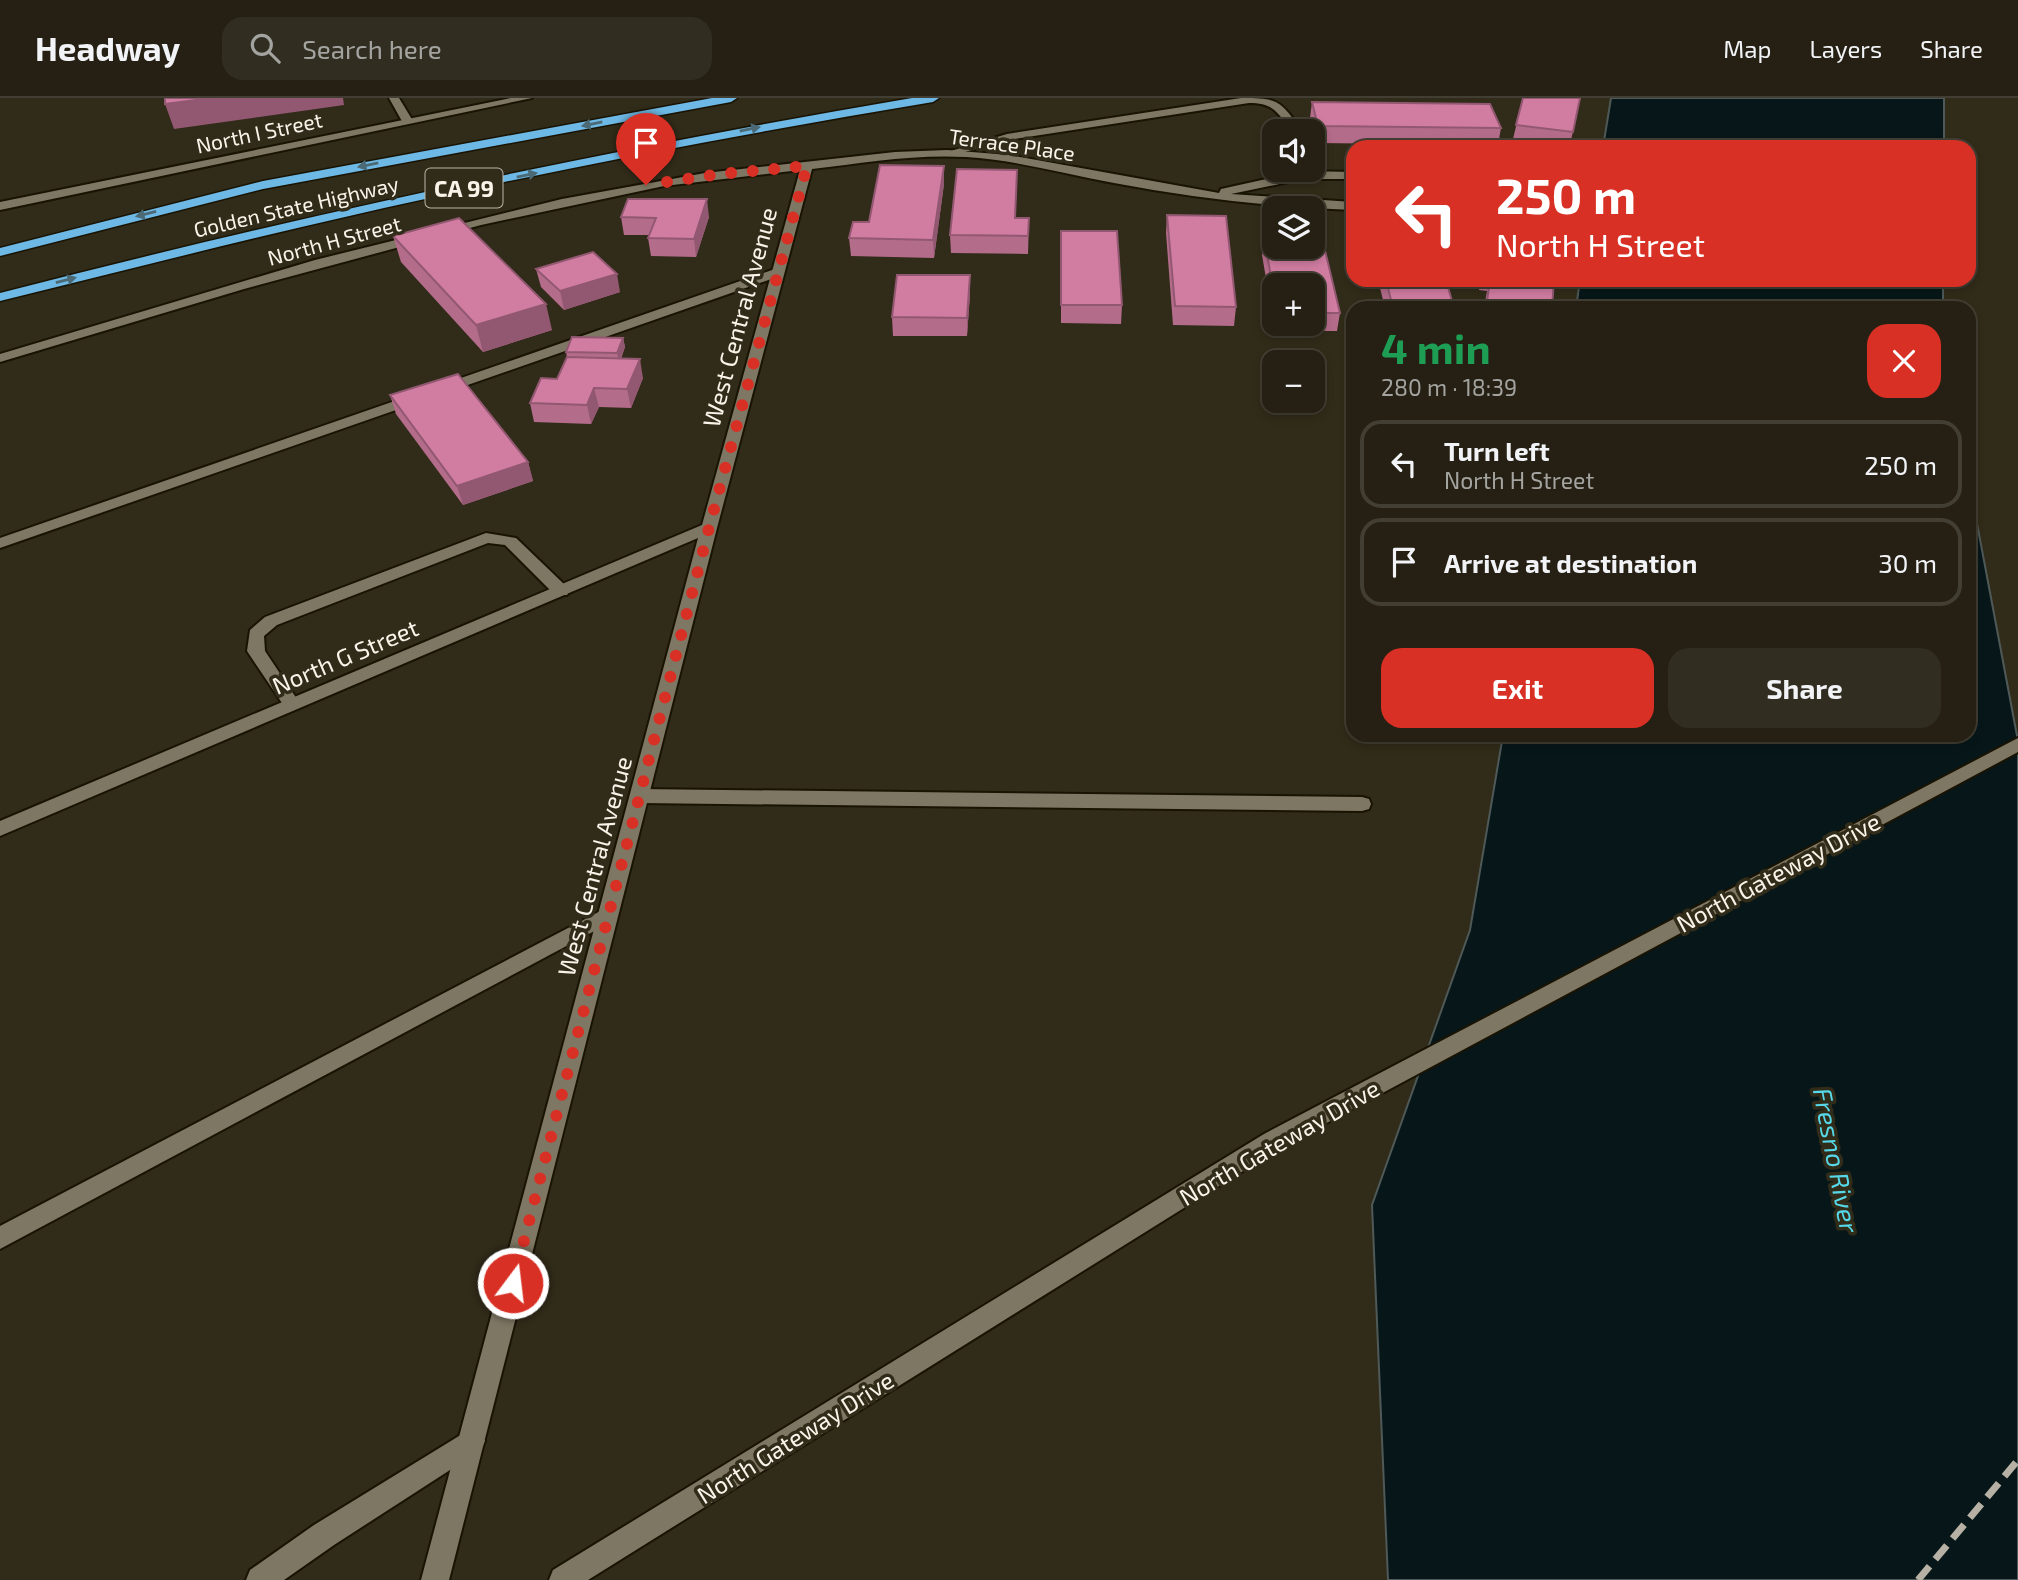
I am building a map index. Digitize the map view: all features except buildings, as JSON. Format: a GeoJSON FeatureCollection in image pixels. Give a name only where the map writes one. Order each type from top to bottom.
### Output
{"type":"FeatureCollection","features":[{"type":"Feature","properties":{"kind":"highway","name":"Golden State Highway"},"geometry":{"type":"LineString","coordinates":[[0,252],[263,185],[731,98]]}},
{"type":"Feature","properties":{"kind":"highway","name":"Golden State Highway"},"geometry":{"type":"LineString","coordinates":[[0,297],[342,213],[768,125],[933,98]]}},
{"type":"Feature","properties":{"kind":"street"},"geometry":{"type":"LineString","coordinates":[[394,98],[408,121]]}},
{"type":"Feature","properties":{"kind":"street","name":"North I Street"},"geometry":{"type":"LineString","coordinates":[[0,206],[527,98]]}},
{"type":"Feature","properties":{"kind":"street"},"geometry":{"type":"LineString","coordinates":[[950,153],[1007,137],[1249,100],[1268,100],[1288,119]]}},
{"type":"Feature","properties":{"kind":"street","name":"Terrace Place"},"geometry":{"type":"LineString","coordinates":[[807,166],[904,155],[950,153],[996,158],[1259,202],[1346,206]]}},
{"type":"Feature","properties":{"kind":"street","name":"West Central Avenue"},"geometry":{"type":"LineString","coordinates":[[435,1580],[709,528],[807,166]]}},
{"type":"Feature","properties":{"kind":"street","name":"North H Street"},"geometry":{"type":"LineString","coordinates":[[0,358],[232,287],[518,212],[646,185],[720,174],[807,166]]}},
{"type":"Feature","properties":{"kind":"street","name":"Terrace Place"},"geometry":{"type":"LineString","coordinates":[[1325,174],[1346,175]]}},
{"type":"Feature","properties":{"kind":"street","name":"Terrace Place"},"geometry":{"type":"LineString","coordinates":[[1210,195],[1263,182]]}},
{"type":"Feature","properties":{"kind":"street"},"geometry":{"type":"LineString","coordinates":[[0,543],[778,272]]}},
{"type":"Feature","properties":{"kind":"street","name":"North G Street"},"geometry":{"type":"LineString","coordinates":[[0,829],[709,528]]}},
{"type":"Feature","properties":{"kind":"street"},"geometry":{"type":"LineString","coordinates":[[292,705],[256,650],[256,634],[271,621],[486,538],[510,541],[561,591]]}},
{"type":"Feature","properties":{"kind":"street","name":"North Gateway Drive"},"geometry":{"type":"LineString","coordinates":[[563,1580],[1272,1141],[2018,744]]}},
{"type":"Feature","properties":{"kind":"street"},"geometry":{"type":"LineString","coordinates":[[639,796],[1363,804]]}},
{"type":"Feature","properties":{"kind":"street"},"geometry":{"type":"LineString","coordinates":[[0,1238],[608,915]]}},
{"type":"Feature","properties":{"kind":"street"},"geometry":{"type":"LineString","coordinates":[[260,1580],[324,1535],[472,1441]]}},
{"type":"Feature","properties":{"kind":"water"},"geometry":{"type":"Polygon","coordinates":[[[1611,98],[1944,98],[1944,140],[1604,140],[1611,98]]]}},
{"type":"Feature","properties":{"kind":"water"},"geometry":{"type":"Polygon","coordinates":[[[1579,287],[1943,287],[1943,301],[1577,301],[1579,287]]]}},
{"type":"Feature","properties":{"kind":"water","name":"Fresno River"},"geometry":{"type":"Polygon","coordinates":[[[1976,518],[2018,741],[2018,1580],[1388,1580],[1372,1205],[1470,930],[1502,742],[1976,742],[1976,518]]]}},
{"type":"Feature","properties":{"kind":"railway"},"geometry":{"type":"LineString","coordinates":[[1918,1580],[2018,1460]]}},
{"type":"Feature","properties":{"kind":"route"},"geometry":{"type":"LineString","coordinates":[[513,1283],[709,528],[807,166],[720,174],[646,185]]}}]}
